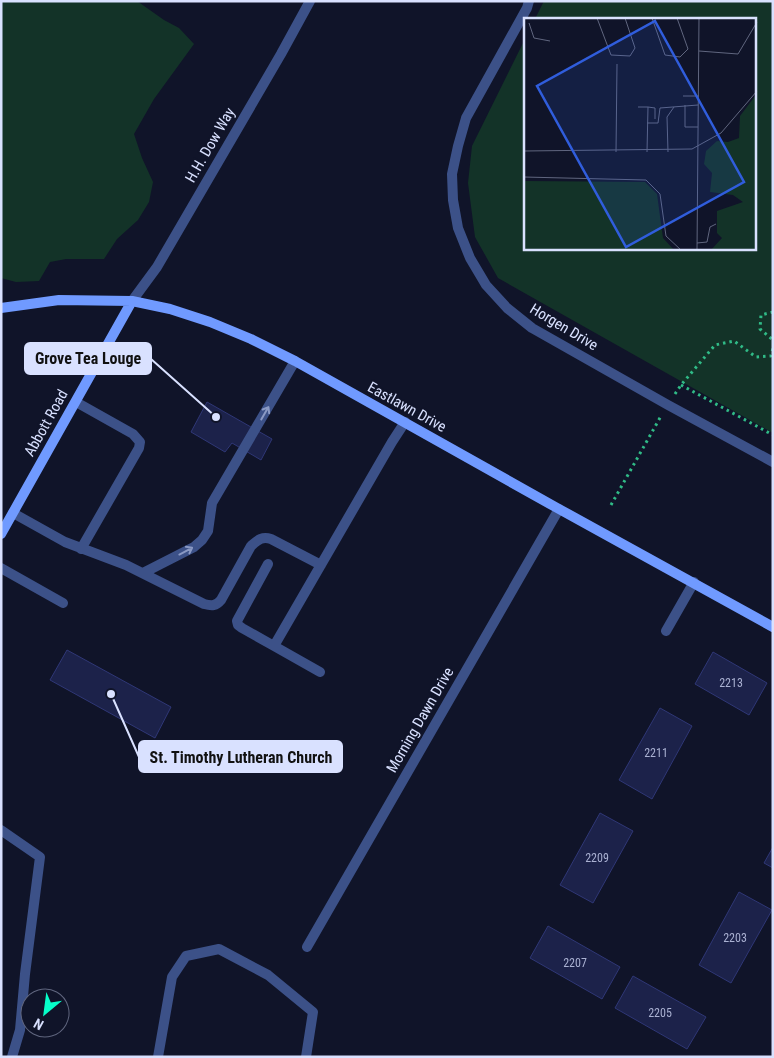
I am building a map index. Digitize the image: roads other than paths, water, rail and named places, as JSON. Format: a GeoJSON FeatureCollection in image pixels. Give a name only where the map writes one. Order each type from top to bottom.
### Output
{"type":"FeatureCollection","features":[{"type":"Feature","properties":{"kind":"street","name":"H.H. Dow Way"},"geometry":{"type":"LineString","coordinates":[[132,301],[156,267],[310,1]]}},
{"type":"Feature","properties":{"kind":"street","name":"Horgen Drive"},"geometry":{"type":"LineString","coordinates":[[529,1],[527,8],[466,118],[458,146],[452,174],[453,200],[458,228],[470,258],[486,285],[507,308],[532,328],[773,462]]}},
{"type":"Feature","properties":{"kind":"street","name":"Eastlawn Drive"},"geometry":{"type":"LineString","coordinates":[[1,308],[59,300],[132,301],[170,309],[210,322],[251,339],[295,361],[773,627]]}},
{"type":"Feature","properties":{"kind":"street","name":"Abbott Road"},"geometry":{"type":"LineString","coordinates":[[1,534],[132,301]]}},
{"type":"Feature","properties":{"kind":"street"},"geometry":{"type":"LineString","coordinates":[[143,574],[194,547],[202,540],[208,531],[212,503],[295,361]]}},
{"type":"Feature","properties":{"kind":"street"},"geometry":{"type":"LineString","coordinates":[[76,402],[133,434],[140,442],[139,448],[81,549]]}},
{"type":"Feature","properties":{"kind":"street"},"geometry":{"type":"LineString","coordinates":[[274,646],[405,422]]}},
{"type":"Feature","properties":{"kind":"street","name":"Morning Dawn Drive"},"geometry":{"type":"LineString","coordinates":[[307,947],[559,509]]}},
{"type":"Feature","properties":{"kind":"street"},"geometry":{"type":"LineString","coordinates":[[13,513],[65,542],[126,565],[211,606],[218,604],[221,600],[251,546],[257,540],[265,537],[321,565]]}},
{"type":"Feature","properties":{"kind":"street"},"geometry":{"type":"LineString","coordinates":[[268,564],[237,621],[238,625],[320,672]]}},
{"type":"Feature","properties":{"kind":"street"},"geometry":{"type":"LineString","coordinates":[[1,568],[63,603]]}},
{"type":"Feature","properties":{"kind":"street"},"geometry":{"type":"LineString","coordinates":[[666,631],[694,582]]}},
{"type":"Feature","properties":{"kind":"street"},"geometry":{"type":"LineString","coordinates":[[1,830],[40,857],[20,1030],[12,1057]]}},
{"type":"Feature","properties":{"kind":"street"},"geometry":{"type":"LineString","coordinates":[[158,1057],[172,977],[186,956],[219,949],[268,975],[313,1012],[306,1057]]}},
{"type":"Feature","properties":{"kind":"place","name":"Grove Tea Louge"},"geometry":{"type":"Point","coordinates":[216,417]}},
{"type":"Feature","properties":{"kind":"place","name":"St. Timothy Lutheran Church"},"geometry":{"type":"Point","coordinates":[111,694]}}]}
